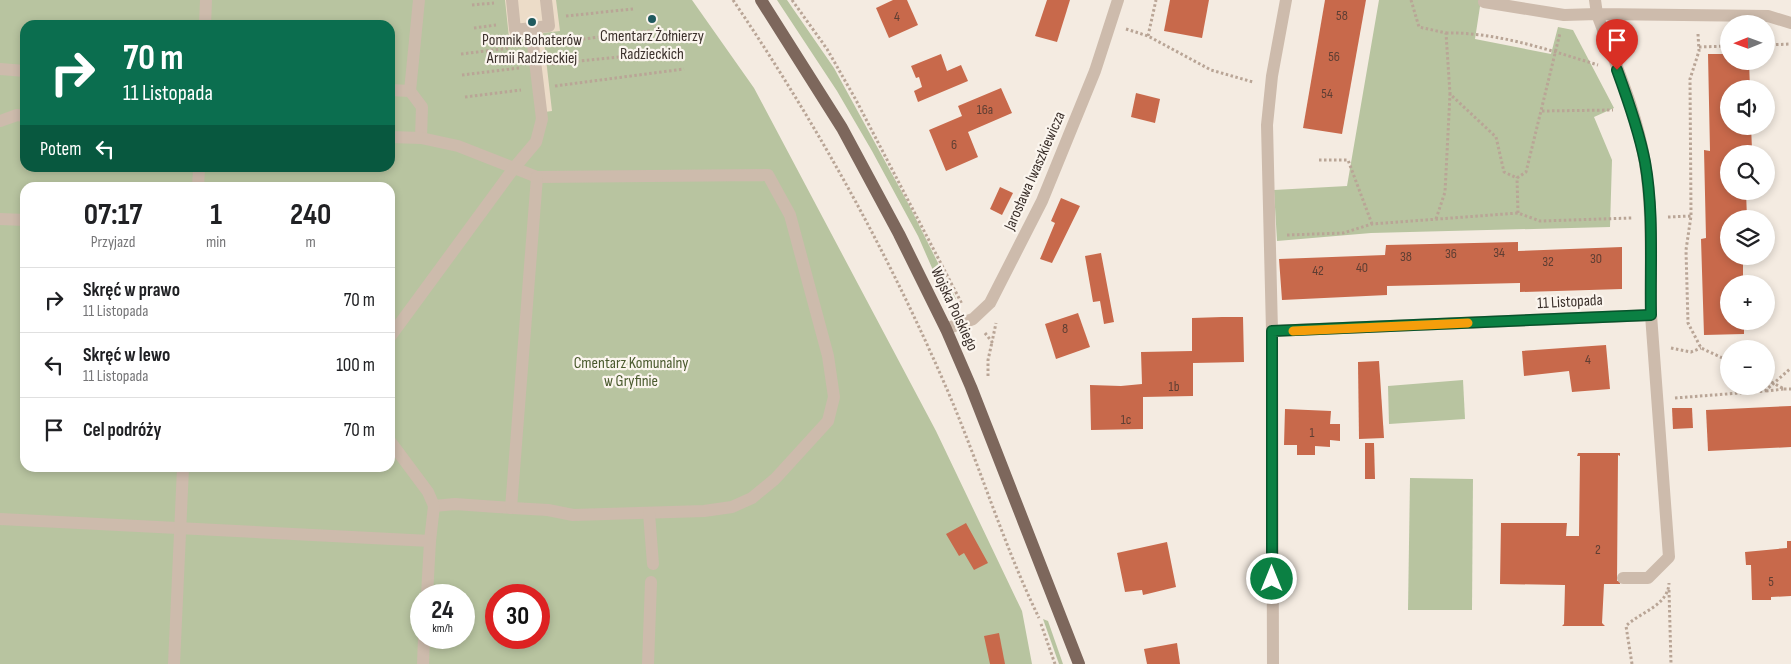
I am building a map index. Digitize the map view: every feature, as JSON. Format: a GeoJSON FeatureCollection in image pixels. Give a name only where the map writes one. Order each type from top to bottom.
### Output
{"type":"FeatureCollection","features":[{"type":"Feature","properties":{"kind":"main road","name":"Wojska Polskiego"},"geometry":{"type":"LineString","coordinates":[[761,0],[842,128],[900,234],[946,329],[993,442],[1076,660]]}},
{"type":"Feature","properties":{"kind":"street"},"geometry":{"type":"LineString","coordinates":[[205,20],[206,0]]}},
{"type":"Feature","properties":{"kind":"street"},"geometry":{"type":"LineString","coordinates":[[419,0],[410,91],[422,107],[421,138]]}},
{"type":"Feature","properties":{"kind":"street"},"geometry":{"type":"LineString","coordinates":[[512,0],[515,30],[549,26],[546,0]]}},
{"type":"Feature","properties":{"kind":"street","name":"Jarosława Iwaszkiewicza"},"geometry":{"type":"LineString","coordinates":[[946,329],[973,319],[990,303],[1042,200],[1096,71],[1118,0]]}},
{"type":"Feature","properties":{"kind":"street"},"geometry":{"type":"LineString","coordinates":[[1273,664],[1272,331],[1268,235],[1267,125],[1272,76],[1286,0]]}},
{"type":"Feature","properties":{"kind":"street"},"geometry":{"type":"LineString","coordinates":[[1595,0],[1597,14],[1631,110],[1645,162],[1649,218],[1651,315],[1669,557],[1648,578],[1623,578]]}},
{"type":"Feature","properties":{"kind":"street"},"geometry":{"type":"LineString","coordinates":[[1484,2],[1564,15],[1768,16],[1791,23]]}},
{"type":"Feature","properties":{"kind":"street"},"geometry":{"type":"LineString","coordinates":[[395,330],[514,168],[536,142],[542,119],[531,28]]}},
{"type":"Feature","properties":{"kind":"street"},"geometry":{"type":"LineString","coordinates":[[0,70],[20,71]]}},
{"type":"Feature","properties":{"kind":"street"},"geometry":{"type":"LineString","coordinates":[[395,90],[410,91]]}},
{"type":"Feature","properties":{"kind":"street"},"geometry":{"type":"LineString","coordinates":[[0,121],[20,115]]}},
{"type":"Feature","properties":{"kind":"street"},"geometry":{"type":"LineString","coordinates":[[395,136],[421,138],[458,146],[537,177],[768,175],[790,215],[828,356],[834,397],[828,421],[775,479],[752,498],[732,507],[704,511],[573,515],[548,510],[455,504],[434,506]]}},
{"type":"Feature","properties":{"kind":"street"},"geometry":{"type":"LineString","coordinates":[[511,508],[537,177]]}},
{"type":"Feature","properties":{"kind":"street"},"geometry":{"type":"LineString","coordinates":[[0,219],[20,220]]}},
{"type":"Feature","properties":{"kind":"street","name":"11 Listopada"},"geometry":{"type":"LineString","coordinates":[[1272,331],[1651,315]]}},
{"type":"Feature","properties":{"kind":"street"},"geometry":{"type":"LineString","coordinates":[[395,449],[428,492],[434,506],[428,584]]}},
{"type":"Feature","properties":{"kind":"street"},"geometry":{"type":"LineString","coordinates":[[174,664],[183,472]]}},
{"type":"Feature","properties":{"kind":"street"},"geometry":{"type":"LineString","coordinates":[[649,513],[653,564]]}},
{"type":"Feature","properties":{"kind":"street"},"geometry":{"type":"LineString","coordinates":[[0,520],[430,541]]}},
{"type":"Feature","properties":{"kind":"street"},"geometry":{"type":"LineString","coordinates":[[648,664],[651,582]]}},
{"type":"Feature","properties":{"kind":"street"},"geometry":{"type":"LineString","coordinates":[[423,664],[424,649]]}},
{"type":"Feature","properties":{"kind":"path"},"geometry":{"type":"LineString","coordinates":[[733,0],[834,160],[896,277],[970,444],[1040,619],[1055,664]]}},
{"type":"Feature","properties":{"kind":"path"},"geometry":{"type":"LineString","coordinates":[[792,0],[827,49],[856,100],[911,202],[959,300],[973,319]]}},
{"type":"Feature","properties":{"kind":"path"},"geometry":{"type":"LineString","coordinates":[[1148,36],[1156,0]]}},
{"type":"Feature","properties":{"kind":"path"},"geometry":{"type":"LineString","coordinates":[[1411,0],[1418,27],[1446,33],[1477,34],[1556,52],[1617,70]]}},
{"type":"Feature","properties":{"kind":"path"},"geometry":{"type":"LineString","coordinates":[[548,18],[633,9]]}},
{"type":"Feature","properties":{"kind":"path"},"geometry":{"type":"LineString","coordinates":[[1517,178],[1526,172],[1564,15]]}},
{"type":"Feature","properties":{"kind":"path"},"geometry":{"type":"LineString","coordinates":[[1698,15],[1699,47],[1690,79],[1691,216],[1686,250],[1688,323],[1702,348],[1720,357]]}},
{"type":"Feature","properties":{"kind":"path"},"geometry":{"type":"LineString","coordinates":[[1121,27],[1148,36],[1211,70],[1248,81]]}},
{"type":"Feature","properties":{"kind":"path"},"geometry":{"type":"LineString","coordinates":[[1436,219],[1445,192],[1450,94],[1446,33]]}},
{"type":"Feature","properties":{"kind":"path"},"geometry":{"type":"LineString","coordinates":[[1775,45],[1791,44]]}},
{"type":"Feature","properties":{"kind":"path"},"geometry":{"type":"LineString","coordinates":[[1699,47],[1720,46]]}},
{"type":"Feature","properties":{"kind":"path"},"geometry":{"type":"LineString","coordinates":[[462,75],[666,52]]}},
{"type":"Feature","properties":{"kind":"path"},"geometry":{"type":"LineString","coordinates":[[465,97],[684,69]]}},
{"type":"Feature","properties":{"kind":"path"},"geometry":{"type":"LineString","coordinates":[[1450,94],[1496,137],[1504,172],[1517,178]]}},
{"type":"Feature","properties":{"kind":"path"},"geometry":{"type":"LineString","coordinates":[[1542,111],[1631,110]]}},
{"type":"Feature","properties":{"kind":"path"},"geometry":{"type":"LineString","coordinates":[[1319,160],[1348,160],[1372,224]]}},
{"type":"Feature","properties":{"kind":"path"},"geometry":{"type":"LineString","coordinates":[[1517,178],[1518,213]]}},
{"type":"Feature","properties":{"kind":"path"},"geometry":{"type":"LineString","coordinates":[[1268,235],[1343,233],[1372,224],[1518,213],[1540,221],[1691,216]]}},
{"type":"Feature","properties":{"kind":"path"},"geometry":{"type":"LineString","coordinates":[[1775,382],[1791,368]]}},
{"type":"Feature","properties":{"kind":"path"},"geometry":{"type":"LineString","coordinates":[[1775,384],[1784,389]]}},
{"type":"Feature","properties":{"kind":"path"},"geometry":{"type":"LineString","coordinates":[[1775,390],[1791,389]]}},
{"type":"Feature","properties":{"kind":"path"},"geometry":{"type":"LineString","coordinates":[[1657,402],[1692,395],[1720,393]]}},
{"type":"Feature","properties":{"kind":"path"},"geometry":{"type":"LineString","coordinates":[[1669,557],[1668,588],[1671,664]]}},
{"type":"Feature","properties":{"kind":"path"},"geometry":{"type":"LineString","coordinates":[[1632,664],[1626,626],[1635,617],[1661,603],[1668,588]]}},
{"type":"Feature","properties":{"kind":"green space","name":"Cmentarz Komunalny w Gryfinie"},"geometry":{"type":"Polygon","coordinates":[[[0,0],[692,0],[754,88],[936,431],[1022,611],[1032,664],[0,664],[0,0]]]}},
{"type":"Feature","properties":{"kind":"green space"},"geometry":{"type":"Polygon","coordinates":[[[777,0],[787,0],[834,68],[909,205],[956,299],[943,293],[918,236],[872,151],[837,91],[777,0]]]}},
{"type":"Feature","properties":{"kind":"green space"},"geometry":{"type":"Polygon","coordinates":[[[1379,0],[1481,0],[1475,39],[1551,54],[1558,27],[1573,30],[1614,108],[1594,117],[1612,160],[1610,227],[1371,233],[1277,241],[1274,190],[1347,186],[1379,0]]]}},
{"type":"Feature","properties":{"kind":"green space"},"geometry":{"type":"Polygon","coordinates":[[[1463,380],[1465,419],[1389,424],[1388,386],[1463,380]]]}},
{"type":"Feature","properties":{"kind":"green space"},"geometry":{"type":"Polygon","coordinates":[[[1410,478],[1473,479],[1472,610],[1408,610],[1410,478]]]}},
{"type":"Feature","properties":{"kind":"green space"},"geometry":{"type":"Polygon","coordinates":[[[1043,619],[1048,621],[1063,664],[1059,664],[1043,619]]]}},
{"type":"Feature","properties":{"kind":"shaded area"},"geometry":{"type":"Polygon","coordinates":[[[505,0],[556,0],[560,31],[543,33],[552,111],[537,113],[527,36],[509,38],[505,0]]]}},
{"type":"Feature","properties":{"kind":"building"},"geometry":{"type":"Polygon","coordinates":[[[893,0],[907,0],[918,25],[889,38],[876,8],[893,0]]]}},
{"type":"Feature","properties":{"kind":"building"},"geometry":{"type":"Polygon","coordinates":[[[1047,0],[1070,0],[1057,42],[1035,36],[1047,0]]]}},
{"type":"Feature","properties":{"kind":"building"},"geometry":{"type":"Polygon","coordinates":[[[1170,0],[1209,0],[1202,38],[1164,31],[1170,0]]]}},
{"type":"Feature","properties":{"kind":"building"},"geometry":{"type":"Polygon","coordinates":[[[1325,0],[1366,0],[1342,134],[1303,128],[1325,0]]]}},
{"type":"Feature","properties":{"kind":"building"},"geometry":{"type":"Polygon","coordinates":[[[941,54],[947,71],[961,65],[968,81],[918,102],[914,91],[922,87],[919,77],[916,78],[911,66],[941,54]]]}},
{"type":"Feature","properties":{"kind":"building"},"geometry":{"type":"Polygon","coordinates":[[[1708,54],[1720,54],[1720,70],[1749,70],[1750,80],[1720,80],[1720,135],[1751,135],[1752,145],[1720,145],[1720,200],[1746,200],[1747,210],[1720,210],[1720,265],[1743,265],[1743,275],[1720,275],[1720,330],[1744,330],[1744,334],[1704,335],[1701,239],[1706,238],[1704,150],[1710,151],[1708,54]]]}},
{"type":"Feature","properties":{"kind":"building"},"geometry":{"type":"Polygon","coordinates":[[[1001,88],[1012,113],[968,132],[978,157],[946,171],[929,130],[962,116],[958,106],[1001,88]]]}},
{"type":"Feature","properties":{"kind":"building"},"geometry":{"type":"Polygon","coordinates":[[[1136,93],[1160,99],[1155,123],[1131,117],[1136,93]]]}},
{"type":"Feature","properties":{"kind":"building"},"geometry":{"type":"Polygon","coordinates":[[[1000,187],[1013,193],[1002,215],[990,209],[1000,187]]]}},
{"type":"Feature","properties":{"kind":"building"},"geometry":{"type":"Polygon","coordinates":[[[1061,198],[1080,206],[1052,263],[1040,259],[1055,223],[1051,221],[1061,198]]]}},
{"type":"Feature","properties":{"kind":"building"},"geometry":{"type":"Polygon","coordinates":[[[1518,242],[1518,251],[1622,247],[1622,289],[1520,292],[1520,283],[1387,286],[1387,295],[1282,300],[1279,259],[1385,255],[1386,245],[1518,242]]]}},
{"type":"Feature","properties":{"kind":"building"},"geometry":{"type":"Polygon","coordinates":[[[1101,253],[1114,322],[1104,324],[1100,301],[1093,302],[1085,256],[1101,253]]]}},
{"type":"Feature","properties":{"kind":"building"},"geometry":{"type":"Polygon","coordinates":[[[1078,313],[1090,347],[1056,359],[1045,324],[1078,313]]]}},
{"type":"Feature","properties":{"kind":"building"},"geometry":{"type":"Polygon","coordinates":[[[1243,317],[1244,362],[1193,363],[1193,396],[1143,397],[1143,429],[1091,430],[1090,385],[1121,386],[1142,384],[1141,352],[1192,351],[1192,318],[1243,317]]]}},
{"type":"Feature","properties":{"kind":"building"},"geometry":{"type":"Polygon","coordinates":[[[1606,345],[1610,389],[1572,392],[1569,371],[1524,376],[1522,351],[1606,345]]]}},
{"type":"Feature","properties":{"kind":"building"},"geometry":{"type":"Polygon","coordinates":[[[1379,361],[1384,438],[1359,439],[1358,362],[1379,361]]]}},
{"type":"Feature","properties":{"kind":"building"},"geometry":{"type":"Polygon","coordinates":[[[1791,406],[1791,447],[1708,451],[1706,410],[1791,406]]]}},
{"type":"Feature","properties":{"kind":"building"},"geometry":{"type":"Polygon","coordinates":[[[1672,408],[1692,408],[1693,428],[1673,429],[1672,408]]]}},
{"type":"Feature","properties":{"kind":"building"},"geometry":{"type":"Polygon","coordinates":[[[1285,409],[1331,411],[1330,424],[1340,424],[1340,441],[1330,440],[1330,447],[1315,446],[1315,455],[1297,455],[1297,445],[1284,445],[1285,409]]]}},
{"type":"Feature","properties":{"kind":"building"},"geometry":{"type":"Polygon","coordinates":[[[1365,443],[1374,443],[1375,479],[1365,479],[1365,443]]]}},
{"type":"Feature","properties":{"kind":"building"},"geometry":{"type":"Polygon","coordinates":[[[1578,453],[1620,453],[1620,456],[1618,455],[1617,581],[1620,581],[1620,584],[1604,584],[1602,623],[1605,626],[1562,626],[1564,624],[1565,585],[1500,584],[1501,523],[1567,523],[1566,536],[1579,536],[1580,456],[1577,456],[1578,453]]]}},
{"type":"Feature","properties":{"kind":"building"},"geometry":{"type":"Polygon","coordinates":[[[966,523],[988,563],[974,570],[964,553],[959,556],[946,534],[966,523]]]}},
{"type":"Feature","properties":{"kind":"building"},"geometry":{"type":"Polygon","coordinates":[[[1787,541],[1791,541],[1791,596],[1771,597],[1771,600],[1752,600],[1751,565],[1746,565],[1745,552],[1787,548],[1787,541]]]}},
{"type":"Feature","properties":{"kind":"building"},"geometry":{"type":"Polygon","coordinates":[[[1167,542],[1176,587],[1143,595],[1142,590],[1125,592],[1117,553],[1167,542]]]}},
{"type":"Feature","properties":{"kind":"building"},"geometry":{"type":"Polygon","coordinates":[[[999,633],[1005,664],[990,664],[984,636],[999,633]]]}},
{"type":"Feature","properties":{"kind":"building"},"geometry":{"type":"Polygon","coordinates":[[[1177,643],[1180,664],[1147,664],[1144,649],[1177,643]]]}},
{"type":"Feature","properties":{"kind":"slow traffic"},"geometry":{"type":"LineString","coordinates":[[1293,331],[1468,323]]}},
{"type":"Feature","properties":{"kind":"place","name":"Cmentarz Żołnierzy Radzieckich"},"geometry":{"type":"Point","coordinates":[652,19]}},
{"type":"Feature","properties":{"kind":"place","name":"Pomnik Bohaterów Armii Radzieckiej"},"geometry":{"type":"Point","coordinates":[532,22]}},
{"type":"Feature","properties":{"kind":"route"},"geometry":{"type":"LineString","coordinates":[[1272,579],[1272,331],[1315,331],[1651,315],[1649,208],[1645,162],[1631,110],[1617,70]]}}]}
